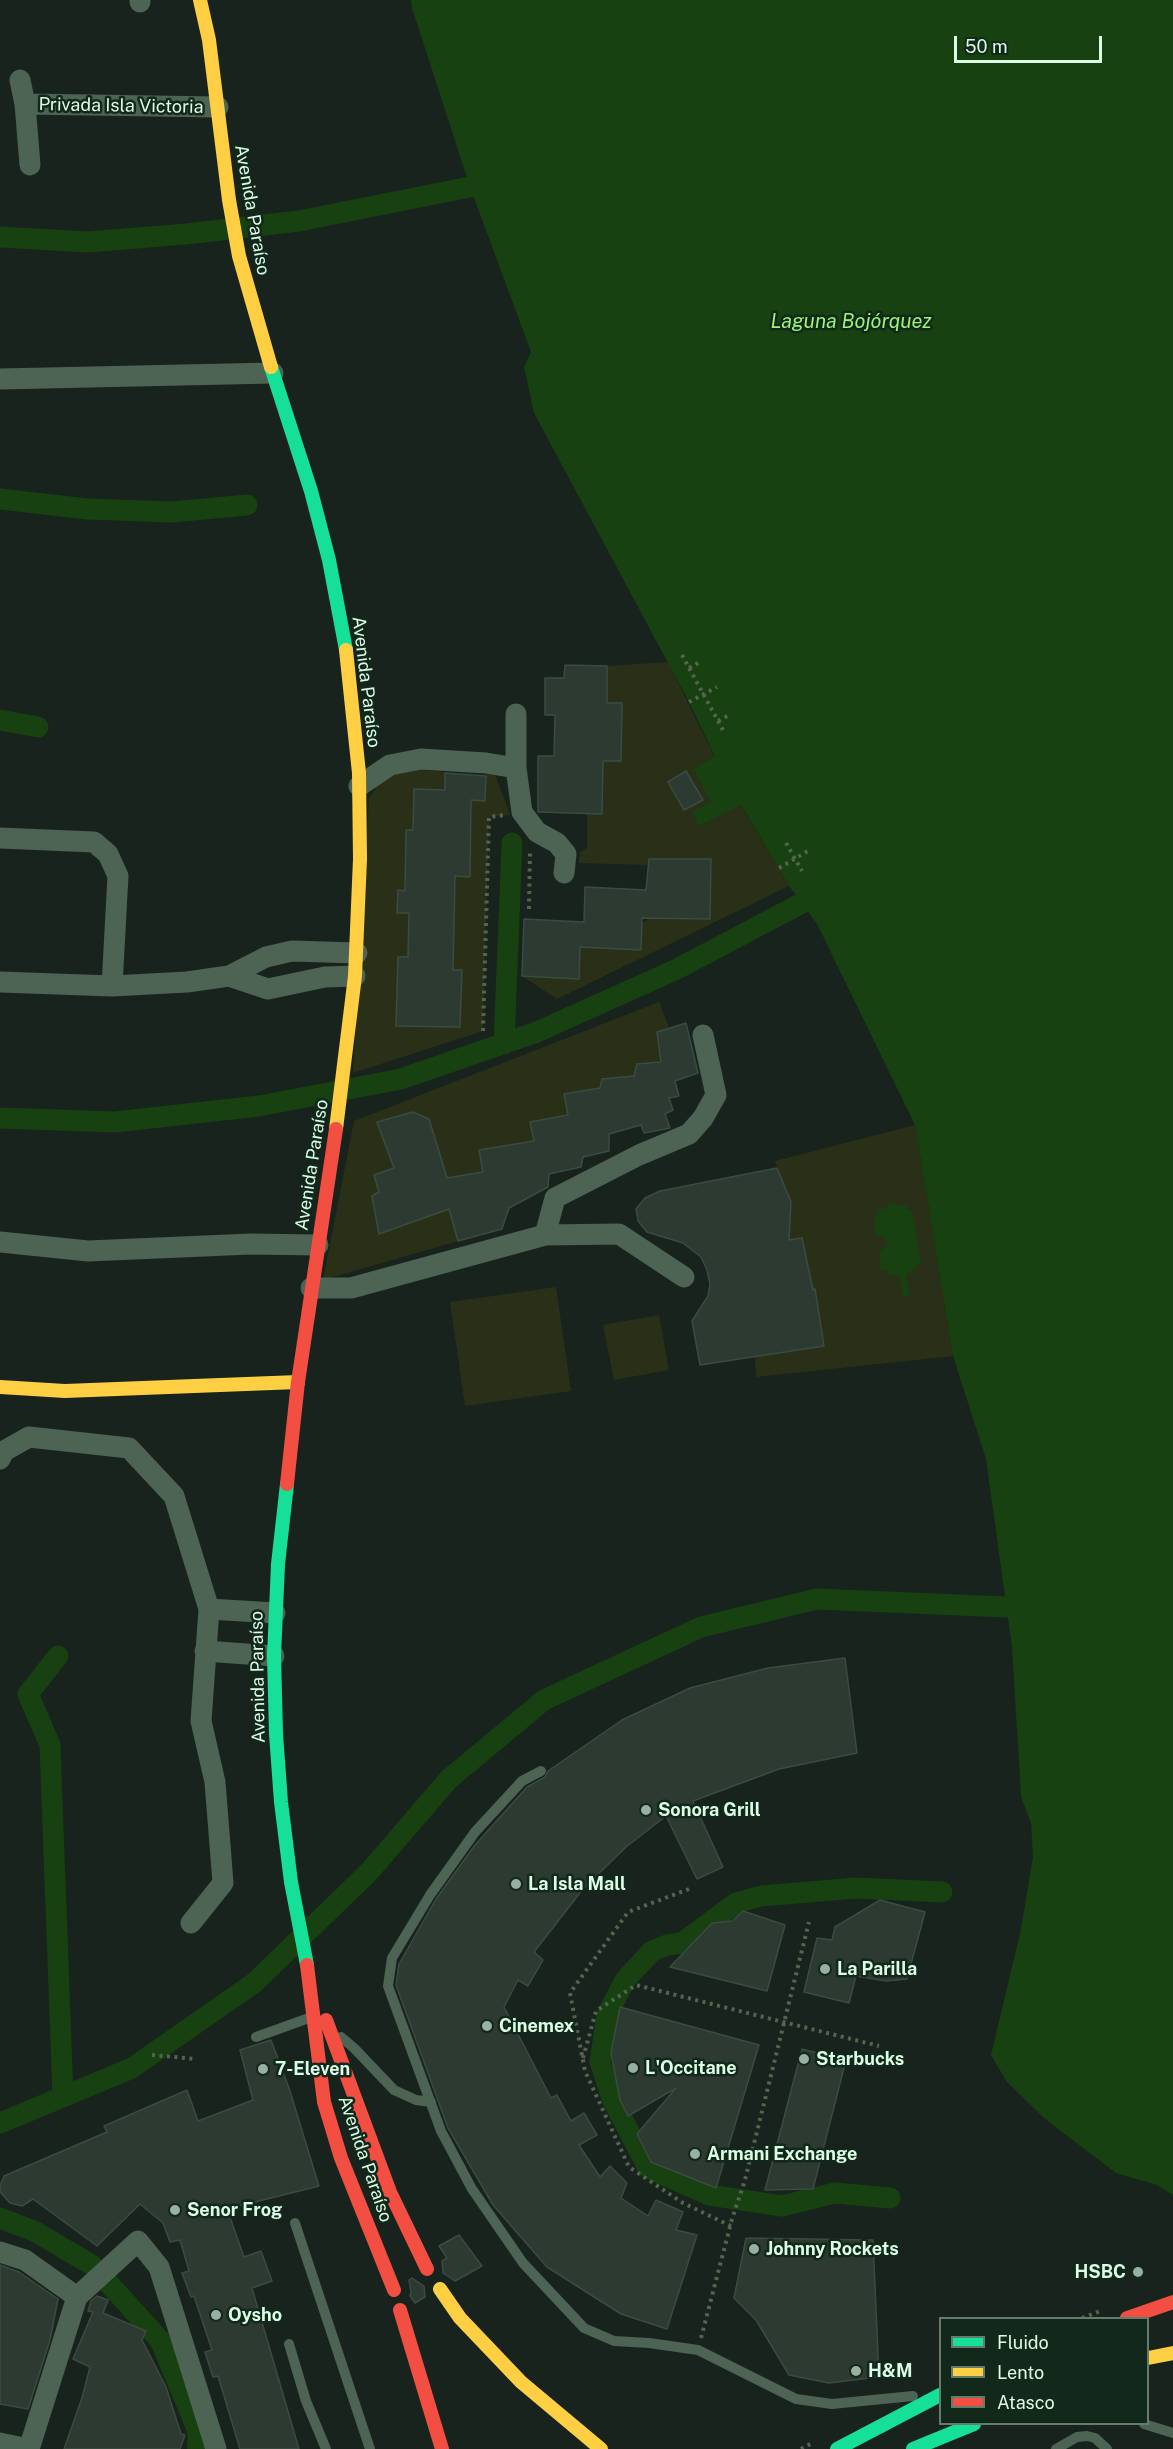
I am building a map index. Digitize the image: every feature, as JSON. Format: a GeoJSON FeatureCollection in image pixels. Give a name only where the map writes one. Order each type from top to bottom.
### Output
{"type":"FeatureCollection","features":[{"type":"Feature","properties":{"kind":"street","name":"Avenida Paraíso"},"geometry":{"type":"LineString","coordinates":[[200,0],[209,40],[229,200],[239,256],[254,314],[312,491],[329,560],[347,653],[359,786],[360,859],[355,976],[338,1118],[298,1382],[278,1564],[274,1656],[280,1802],[291,1882],[318,2015],[324,2102],[341,2158],[394,2290]]}},
{"type":"Feature","properties":{"kind":"street","name":"Privada Isla Victoria"},"geometry":{"type":"LineString","coordinates":[[20,80],[25,104],[30,165]]}},
{"type":"Feature","properties":{"kind":"street","name":"Privada Isla Victoria"},"geometry":{"type":"LineString","coordinates":[[25,104],[218,107]]}},
{"type":"Feature","properties":{"kind":"street"},"geometry":{"type":"LineString","coordinates":[[0,379],[273,373]]}},
{"type":"Feature","properties":{"kind":"street"},"geometry":{"type":"LineString","coordinates":[[516,714],[516,768],[522,812],[537,832],[557,843],[566,854],[564,873]]}},
{"type":"Feature","properties":{"kind":"street"},"geometry":{"type":"LineString","coordinates":[[359,786],[390,765],[421,759],[486,763],[516,768]]}},
{"type":"Feature","properties":{"kind":"street"},"geometry":{"type":"LineString","coordinates":[[0,838],[94,842],[108,854],[118,876],[112,986]]}},
{"type":"Feature","properties":{"kind":"street"},"geometry":{"type":"LineString","coordinates":[[0,982],[112,986],[187,982],[229,976],[266,957],[292,951],[357,953]]}},
{"type":"Feature","properties":{"kind":"street"},"geometry":{"type":"LineString","coordinates":[[229,976],[268,989],[325,977],[355,976]]}},
{"type":"Feature","properties":{"kind":"street"},"geometry":{"type":"LineString","coordinates":[[545,1235],[555,1198],[639,1155],[689,1134],[703,1118],[716,1095],[703,1035]]}},
{"type":"Feature","properties":{"kind":"street"},"geometry":{"type":"LineString","coordinates":[[311,1288],[351,1288],[545,1235],[619,1234],[684,1277]]}},
{"type":"Feature","properties":{"kind":"street"},"geometry":{"type":"LineString","coordinates":[[0,1242],[88,1251],[251,1244],[318,1245]]}},
{"type":"Feature","properties":{"kind":"street"},"geometry":{"type":"LineString","coordinates":[[0,1387],[65,1391],[298,1382]]}},
{"type":"Feature","properties":{"kind":"street"},"geometry":{"type":"LineString","coordinates":[[0,1459],[4,1451],[29,1437],[129,1448],[174,1496],[209,1609],[201,1721],[215,1782],[224,1883],[191,1923]]}},
{"type":"Feature","properties":{"kind":"street"},"geometry":{"type":"LineString","coordinates":[[209,1609],[275,1614]]}},
{"type":"Feature","properties":{"kind":"street"},"geometry":{"type":"LineString","coordinates":[[205,1651],[274,1656]]}},
{"type":"Feature","properties":{"kind":"street","name":"Avenida Paraíso"},"geometry":{"type":"LineString","coordinates":[[318,2015],[330,2032],[390,2192],[427,2269]]}},
{"type":"Feature","properties":{"kind":"street"},"geometry":{"type":"LineString","coordinates":[[359,2202],[390,2192]]}},
{"type":"Feature","properties":{"kind":"street"},"geometry":{"type":"LineString","coordinates":[[0,2443],[28,2449],[81,2294],[138,2241],[159,2267],[216,2449]]}},
{"type":"Feature","properties":{"kind":"street"},"geometry":{"type":"LineString","coordinates":[[0,2252],[25,2260],[81,2294]]}},
{"type":"Feature","properties":{"kind":"street"},"geometry":{"type":"LineString","coordinates":[[440,2289],[460,2318],[521,2382],[601,2449]]}},
{"type":"Feature","properties":{"kind":"street"},"geometry":{"type":"LineString","coordinates":[[1132,2317],[1173,2302]]}},
{"type":"Feature","properties":{"kind":"street"},"geometry":{"type":"LineString","coordinates":[[400,2310],[442,2449]]}},
{"type":"Feature","properties":{"kind":"street"},"geometry":{"type":"LineString","coordinates":[[1151,2357],[1173,2353]]}},
{"type":"Feature","properties":{"kind":"street"},"geometry":{"type":"LineString","coordinates":[[837,2449],[939,2396]]}},
{"type":"Feature","properties":{"kind":"street"},"geometry":{"type":"LineString","coordinates":[[913,2449],[972,2425]]}},
{"type":"Feature","properties":{"kind":"lane"},"geometry":{"type":"LineString","coordinates":[[541,1771],[522,1781],[476,1832],[430,1895],[392,1958],[388,1986],[441,2131],[472,2189],[523,2263],[584,2328],[614,2341],[698,2350],[796,2399],[832,2404],[939,2395]]}},
{"type":"Feature","properties":{"kind":"lane"},"geometry":{"type":"LineString","coordinates":[[256,2037],[318,2015]]}},
{"type":"Feature","properties":{"kind":"lane"},"geometry":{"type":"LineString","coordinates":[[330,2032],[354,2048],[394,2090],[416,2100],[431,2102]]}},
{"type":"Feature","properties":{"kind":"lane"},"geometry":{"type":"LineString","coordinates":[[295,2223],[370,2449]]}},
{"type":"Feature","properties":{"kind":"lane"},"geometry":{"type":"LineString","coordinates":[[289,2344],[306,2401],[326,2449]]}},
{"type":"Feature","properties":{"kind":"lane"},"geometry":{"type":"LineString","coordinates":[[1151,2357],[1173,2366]]}},
{"type":"Feature","properties":{"kind":"lane"},"geometry":{"type":"LineString","coordinates":[[1147,2425],[1173,2433]]}},
{"type":"Feature","properties":{"kind":"lane"},"geometry":{"type":"LineString","coordinates":[[1056,2449],[1077,2437],[1087,2436],[1095,2438],[1107,2449]]}},
{"type":"Feature","properties":{"kind":"path"},"geometry":{"type":"LineString","coordinates":[[682,655],[724,732]]}},
{"type":"Feature","properties":{"kind":"path"},"geometry":{"type":"LineString","coordinates":[[689,668],[702,661]]}},
{"type":"Feature","properties":{"kind":"path"},"geometry":{"type":"LineString","coordinates":[[689,702],[717,687]]}},
{"type":"Feature","properties":{"kind":"path"},"geometry":{"type":"LineString","coordinates":[[718,721],[729,715]]}},
{"type":"Feature","properties":{"kind":"path"},"geometry":{"type":"LineString","coordinates":[[483,1031],[489,817],[510,815]]}},
{"type":"Feature","properties":{"kind":"path"},"geometry":{"type":"LineString","coordinates":[[529,909],[530,843]]}},
{"type":"Feature","properties":{"kind":"path"},"geometry":{"type":"LineString","coordinates":[[786,843],[802,871]]}},
{"type":"Feature","properties":{"kind":"path"},"geometry":{"type":"LineString","coordinates":[[779,868],[808,851]]}},
{"type":"Feature","properties":{"kind":"path"},"geometry":{"type":"LineString","coordinates":[[689,1889],[628,1912],[570,1993],[585,2072],[629,2167],[683,2203],[731,2226]]}},
{"type":"Feature","properties":{"kind":"path"},"geometry":{"type":"LineString","coordinates":[[698,2350],[732,2219],[745,2180],[808,1922]]}},
{"type":"Feature","properties":{"kind":"path"},"geometry":{"type":"LineString","coordinates":[[583,2059],[596,2011],[636,1985],[879,2046]]}},
{"type":"Feature","properties":{"kind":"path"},"geometry":{"type":"LineString","coordinates":[[152,2055],[195,2059]]}},
{"type":"Feature","properties":{"kind":"shaded area"},"geometry":{"type":"Polygon","coordinates":[[[668,662],[715,758],[711,802],[700,826],[740,804],[789,886],[557,999],[522,976],[578,979],[580,947],[640,950],[642,923],[650,918],[710,919],[711,859],[650,859],[647,865],[579,863],[580,852],[587,848],[587,813],[602,813],[603,761],[621,760],[622,703],[607,703],[607,666],[668,662]]]}},
{"type":"Feature","properties":{"kind":"shaded area"},"geometry":{"type":"Polygon","coordinates":[[[415,769],[445,772],[445,790],[414,789],[413,830],[406,830],[405,891],[398,891],[397,913],[409,913],[408,957],[398,958],[396,1025],[460,1027],[462,970],[453,970],[455,876],[470,876],[471,800],[485,801],[486,773],[495,774],[510,815],[489,817],[483,1031],[353,1073],[369,798],[381,781],[397,771],[415,769]]]}},
{"type":"Feature","properties":{"kind":"shaded area"},"geometry":{"type":"Polygon","coordinates":[[[659,1002],[669,1028],[658,1032],[661,1062],[637,1064],[634,1076],[602,1079],[600,1088],[565,1094],[568,1115],[530,1122],[534,1141],[480,1150],[483,1172],[442,1184],[458,1241],[323,1280],[354,1121],[659,1002]]]}},
{"type":"Feature","properties":{"kind":"shaded area"},"geometry":{"type":"Polygon","coordinates":[[[915,1125],[953,1356],[756,1377],[755,1357],[824,1346],[815,1290],[728,1303],[756,1228],[790,1227],[791,1205],[760,1196],[785,1188],[775,1161],[915,1125]]]}},
{"type":"Feature","properties":{"kind":"shaded area"},"geometry":{"type":"Polygon","coordinates":[[[556,1287],[571,1391],[465,1406],[450,1302],[556,1287]]]}},
{"type":"Feature","properties":{"kind":"shaded area"},"geometry":{"type":"Polygon","coordinates":[[[659,1315],[669,1370],[614,1380],[603,1325],[659,1315]]]}},
{"type":"Feature","properties":{"kind":"water","name":"Laguna Bojórquez"},"geometry":{"type":"Polygon","coordinates":[[[411,0],[1173,0],[1173,2195],[1157,2185],[1116,2173],[1045,2119],[1007,2082],[991,2055],[1021,1929],[1033,1856],[1031,1823],[1021,1797],[1012,1647],[986,1459],[953,1356],[915,1125],[817,924],[789,886],[741,805],[699,826],[692,812],[711,802],[693,769],[715,757],[689,702],[534,413],[524,367],[531,352],[470,187],[411,0]]]}},
{"type":"Feature","properties":{"kind":"water"},"geometry":{"type":"Polygon","coordinates":[[[890,1202],[897,1206],[906,1205],[907,1211],[912,1210],[921,1264],[916,1265],[917,1269],[910,1271],[904,1280],[895,1274],[888,1275],[887,1269],[881,1270],[879,1252],[886,1247],[886,1240],[876,1235],[874,1217],[878,1216],[877,1210],[886,1208],[890,1202]]]}},
{"type":"Feature","properties":{"kind":"building"},"geometry":{"type":"Polygon","coordinates":[[[565,665],[607,666],[607,703],[622,703],[621,761],[603,761],[602,814],[538,812],[538,756],[554,756],[555,715],[545,715],[545,678],[564,678],[565,665]]]}},
{"type":"Feature","properties":{"kind":"building"},"geometry":{"type":"Polygon","coordinates":[[[686,771],[703,800],[684,810],[668,782],[686,771]]]}},
{"type":"Feature","properties":{"kind":"building"},"geometry":{"type":"Polygon","coordinates":[[[445,773],[486,776],[485,801],[471,800],[470,877],[455,876],[453,970],[462,970],[460,1027],[396,1026],[398,957],[408,957],[409,913],[397,913],[398,890],[405,891],[406,830],[413,830],[414,789],[445,790],[445,773]]]}},
{"type":"Feature","properties":{"kind":"building"},"geometry":{"type":"Polygon","coordinates":[[[649,859],[711,859],[710,919],[642,918],[641,950],[580,947],[579,979],[522,976],[524,919],[584,922],[585,887],[646,890],[649,859]]]}},
{"type":"Feature","properties":{"kind":"building"},"geometry":{"type":"Polygon","coordinates":[[[686,1023],[698,1073],[675,1081],[679,1096],[669,1098],[673,1110],[665,1114],[670,1128],[644,1133],[641,1125],[609,1134],[609,1151],[583,1157],[581,1167],[549,1174],[548,1187],[509,1208],[502,1229],[458,1241],[449,1209],[379,1234],[372,1196],[379,1192],[374,1175],[394,1168],[377,1122],[413,1112],[429,1119],[447,1178],[483,1172],[479,1150],[534,1141],[530,1122],[568,1115],[564,1094],[600,1088],[602,1079],[634,1076],[637,1064],[661,1062],[657,1032],[686,1023]]]}},
{"type":"Feature","properties":{"kind":"building"},"geometry":{"type":"Polygon","coordinates":[[[777,1168],[791,1202],[789,1240],[802,1238],[813,1290],[815,1289],[824,1346],[700,1365],[692,1321],[708,1296],[710,1284],[707,1270],[701,1257],[683,1243],[647,1232],[638,1221],[636,1209],[645,1198],[660,1191],[777,1168]]]}},
{"type":"Feature","properties":{"kind":"building","name":"La Isla Mall"},"geometry":{"type":"Polygon","coordinates":[[[845,1658],[857,1753],[779,1769],[693,1801],[723,1867],[697,1879],[666,1816],[626,1847],[583,1889],[534,1952],[543,1960],[528,1986],[518,1980],[504,2007],[551,2098],[557,2095],[571,2121],[584,2113],[597,2135],[579,2145],[600,2177],[610,2166],[627,2183],[621,2198],[648,2216],[656,2200],[683,2212],[676,2230],[697,2235],[667,2329],[621,2314],[547,2267],[493,2205],[448,2128],[396,1985],[399,1964],[436,1899],[475,1845],[527,1787],[545,1777],[548,1771],[622,1720],[690,1688],[768,1668],[845,1658]]]}},
{"type":"Feature","properties":{"kind":"building"},"geometry":{"type":"Polygon","coordinates":[[[880,1900],[925,1912],[907,1979],[886,1981],[856,1976],[849,2003],[804,1992],[817,1938],[832,1940],[835,1927],[880,1900]]]}},
{"type":"Feature","properties":{"kind":"building"},"geometry":{"type":"Polygon","coordinates":[[[743,1911],[785,1925],[767,1991],[670,1967],[712,1923],[732,1921],[743,1911]]]}},
{"type":"Feature","properties":{"kind":"building"},"geometry":{"type":"Polygon","coordinates":[[[620,2007],[759,2045],[716,2188],[651,2162],[637,2134],[676,2088],[628,2116],[620,2100],[611,2053],[620,2007]]]}},
{"type":"Feature","properties":{"kind":"building"},"geometry":{"type":"Polygon","coordinates":[[[271,2040],[289,2088],[319,2186],[227,2209],[244,2257],[261,2251],[272,2281],[252,2288],[299,2449],[240,2449],[218,2376],[213,2377],[205,2352],[212,2350],[194,2296],[191,2297],[182,2273],[189,2271],[180,2240],[170,2242],[163,2223],[140,2204],[97,2246],[33,2199],[22,2206],[10,2203],[1,2193],[0,2186],[4,2176],[107,2132],[104,2126],[187,2090],[198,2121],[253,2100],[240,2050],[271,2040]]]}},
{"type":"Feature","properties":{"kind":"building"},"geometry":{"type":"Polygon","coordinates":[[[802,2049],[846,2060],[813,2189],[765,2190],[802,2049]]]}},
{"type":"Feature","properties":{"kind":"building"},"geometry":{"type":"Polygon","coordinates":[[[459,2235],[482,2266],[455,2281],[443,2273],[442,2261],[447,2258],[439,2246],[459,2235]]]}},
{"type":"Feature","properties":{"kind":"building"},"geometry":{"type":"Polygon","coordinates":[[[746,2238],[873,2240],[879,2377],[829,2383],[789,2375],[756,2320],[734,2298],[746,2238]]]}},
{"type":"Feature","properties":{"kind":"building"},"geometry":{"type":"Polygon","coordinates":[[[0,2265],[19,2272],[58,2299],[50,2340],[28,2409],[0,2404],[0,2265]]]}},
{"type":"Feature","properties":{"kind":"building"},"geometry":{"type":"Polygon","coordinates":[[[412,2278],[424,2286],[425,2297],[415,2303],[410,2296],[409,2280],[412,2278]]]}},
{"type":"Feature","properties":{"kind":"building"},"geometry":{"type":"Polygon","coordinates":[[[97,2296],[108,2300],[103,2313],[146,2331],[142,2340],[166,2387],[181,2434],[185,2435],[180,2449],[64,2449],[90,2367],[73,2359],[93,2312],[88,2311],[91,2301],[97,2296]]]}},
{"type":"Feature","properties":{"kind":"waterway"},"geometry":{"type":"LineString","coordinates":[[0,237],[88,242],[186,234],[299,221],[470,187]]}},
{"type":"Feature","properties":{"kind":"waterway"},"geometry":{"type":"LineString","coordinates":[[0,499],[87,509],[172,512],[247,505]]}},
{"type":"Feature","properties":{"kind":"waterway"},"geometry":{"type":"LineString","coordinates":[[0,720],[38,727]]}},
{"type":"Feature","properties":{"kind":"waterway"},"geometry":{"type":"LineString","coordinates":[[504,1044],[512,843]]}},
{"type":"Feature","properties":{"kind":"waterway"},"geometry":{"type":"LineString","coordinates":[[0,1118],[115,1122],[259,1106],[401,1079],[537,1032],[677,969],[802,903]]}},
{"type":"Feature","properties":{"kind":"waterway"},"geometry":{"type":"LineString","coordinates":[[904,1280],[906,1294]]}},
{"type":"Feature","properties":{"kind":"waterway"},"geometry":{"type":"LineString","coordinates":[[0,2123],[132,2068],[254,1983],[368,1873],[449,1779],[544,1700],[701,1627],[817,1599],[1006,1607]]}},
{"type":"Feature","properties":{"kind":"waterway"},"geometry":{"type":"LineString","coordinates":[[58,1656],[28,1694],[50,1745],[63,2097]]}},
{"type":"Feature","properties":{"kind":"waterway"},"geometry":{"type":"LineString","coordinates":[[890,2198],[835,2193],[782,2206],[709,2195],[648,2168],[613,2101],[600,2062],[607,2015],[625,1980],[652,1951],[667,1945],[682,1943],[736,1903],[761,1896],[857,1888],[942,1892]]}},
{"type":"Feature","properties":{"kind":"waterway"},"geometry":{"type":"LineString","coordinates":[[0,2218],[34,2231],[92,2265],[160,2340],[198,2431],[198,2449]]}},
{"type":"Feature","properties":{"kind":"traffic: fast"},"geometry":{"type":"LineString","coordinates":[[271,367],[311,491],[329,560],[346,650]]}},
{"type":"Feature","properties":{"kind":"traffic: fast"},"geometry":{"type":"LineString","coordinates":[[287,1484],[278,1564],[274,1656],[276,1734],[281,1802],[291,1882],[307,1965]]}},
{"type":"Feature","properties":{"kind":"traffic: fast"},"geometry":{"type":"LineString","coordinates":[[837,2449],[939,2396]]}},
{"type":"Feature","properties":{"kind":"traffic: fast"},"geometry":{"type":"LineString","coordinates":[[913,2449],[972,2425]]}},
{"type":"Feature","properties":{"kind":"traffic: slow"},"geometry":{"type":"LineString","coordinates":[[200,0],[209,40],[229,200],[239,256],[271,367]]}},
{"type":"Feature","properties":{"kind":"traffic: slow"},"geometry":{"type":"LineString","coordinates":[[336,1129],[355,976],[360,859],[359,773],[346,650]]}},
{"type":"Feature","properties":{"kind":"traffic: slow"},"geometry":{"type":"LineString","coordinates":[[0,1387],[65,1391],[298,1382]]}},
{"type":"Feature","properties":{"kind":"traffic: slow"},"geometry":{"type":"LineString","coordinates":[[440,2289],[460,2318],[521,2382],[601,2449]]}},
{"type":"Feature","properties":{"kind":"traffic: slow"},"geometry":{"type":"LineString","coordinates":[[1149,2358],[1173,2353]]}},
{"type":"Feature","properties":{"kind":"traffic: jam"},"geometry":{"type":"LineString","coordinates":[[287,1484],[298,1382],[336,1129]]}},
{"type":"Feature","properties":{"kind":"traffic: jam"},"geometry":{"type":"LineString","coordinates":[[307,1965],[324,2102],[341,2158],[394,2290]]}},
{"type":"Feature","properties":{"kind":"traffic: jam"},"geometry":{"type":"LineString","coordinates":[[326,2020],[390,2192],[427,2269]]}},
{"type":"Feature","properties":{"kind":"traffic: jam"},"geometry":{"type":"LineString","coordinates":[[1130,2317],[1173,2302]]}},
{"type":"Feature","properties":{"kind":"traffic: jam"},"geometry":{"type":"LineString","coordinates":[[400,2310],[442,2449]]}},
{"type":"Feature","properties":{"kind":"place","name":"Sonora Grill"},"geometry":{"type":"Point","coordinates":[646,1810]}},
{"type":"Feature","properties":{"kind":"place","name":"La Isla Mall"},"geometry":{"type":"Point","coordinates":[516,1884]}},
{"type":"Feature","properties":{"kind":"place","name":"La Parilla"},"geometry":{"type":"Point","coordinates":[825,1969]}},
{"type":"Feature","properties":{"kind":"place","name":"Cinemex"},"geometry":{"type":"Point","coordinates":[487,2026]}},
{"type":"Feature","properties":{"kind":"place","name":"Starbucks"},"geometry":{"type":"Point","coordinates":[804,2059]}},
{"type":"Feature","properties":{"kind":"place","name":"L'Occitane"},"geometry":{"type":"Point","coordinates":[633,2068]}},
{"type":"Feature","properties":{"kind":"place","name":"7-Eleven"},"geometry":{"type":"Point","coordinates":[263,2069]}},
{"type":"Feature","properties":{"kind":"place","name":"Armani Exchange"},"geometry":{"type":"Point","coordinates":[695,2154]}},
{"type":"Feature","properties":{"kind":"place","name":"Senor Frog"},"geometry":{"type":"Point","coordinates":[175,2210]}},
{"type":"Feature","properties":{"kind":"place","name":"Johnny Rockets"},"geometry":{"type":"Point","coordinates":[754,2249]}},
{"type":"Feature","properties":{"kind":"place","name":"HSBC"},"geometry":{"type":"Point","coordinates":[1138,2272]}},
{"type":"Feature","properties":{"kind":"place","name":"Oysho"},"geometry":{"type":"Point","coordinates":[216,2315]}},
{"type":"Feature","properties":{"kind":"place","name":"H&M"},"geometry":{"type":"Point","coordinates":[856,2371]}}]}
